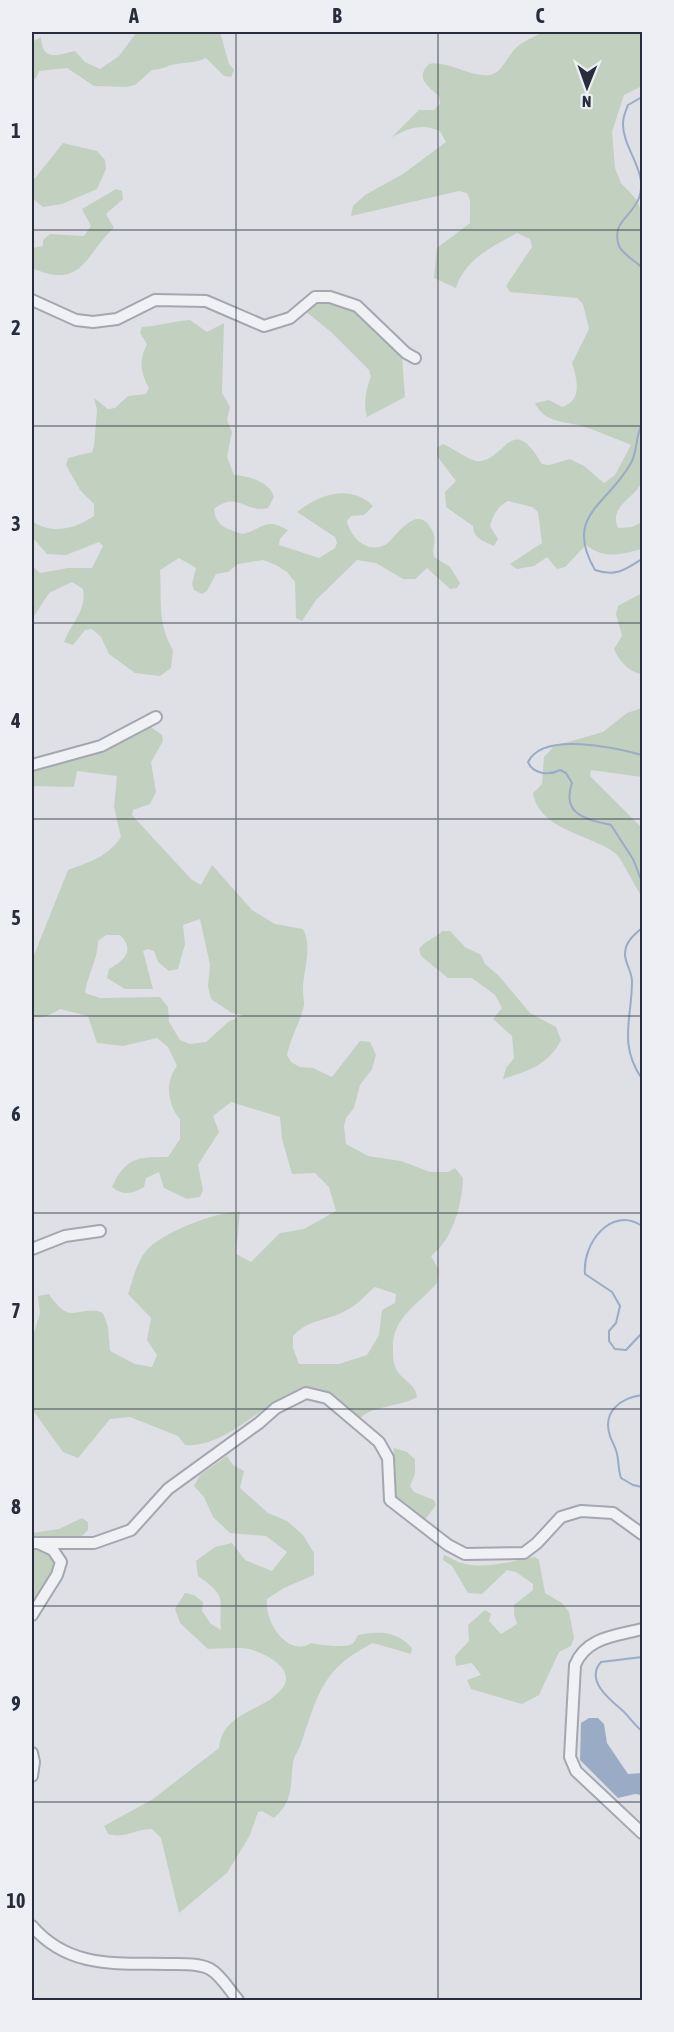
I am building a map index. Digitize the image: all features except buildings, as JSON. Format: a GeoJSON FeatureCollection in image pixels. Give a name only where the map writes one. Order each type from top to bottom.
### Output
{"type":"FeatureCollection","features":[{"type":"Feature","properties":{"kind":"street"},"geometry":{"type":"LineString","coordinates":[[32,300],[76,320],[93,322],[117,319],[155,300],[206,301],[264,326],[290,318],[315,297],[330,297],[357,306],[406,353],[415,358]]}},
{"type":"Feature","properties":{"kind":"street"},"geometry":{"type":"LineString","coordinates":[[32,765],[101,746],[156,717]]}},
{"type":"Feature","properties":{"kind":"street"},"geometry":{"type":"LineString","coordinates":[[32,1250],[65,1236],[100,1231]]}},
{"type":"Feature","properties":{"kind":"street"},"geometry":{"type":"LineString","coordinates":[[35,1543],[94,1543],[131,1530],[168,1489],[259,1423],[276,1408],[306,1393],[327,1398],[379,1442],[388,1458],[390,1500],[456,1550],[478,1555],[524,1553],[537,1543],[561,1517],[588,1510],[613,1513],[642,1534]]}},
{"type":"Feature","properties":{"kind":"street"},"geometry":{"type":"LineString","coordinates":[[32,1615],[57,1575],[61,1562],[53,1550],[35,1543]]}},
{"type":"Feature","properties":{"kind":"street"},"geometry":{"type":"LineString","coordinates":[[642,1629],[587,1646],[578,1657],[575,1665],[570,1757],[576,1771],[642,1833]]}},
{"type":"Feature","properties":{"kind":"street"},"geometry":{"type":"LineString","coordinates":[[32,1753],[34,1762],[32,1776]]}},
{"type":"Feature","properties":{"kind":"street"},"geometry":{"type":"LineString","coordinates":[[32,1926],[56,1948],[101,1963],[181,1964],[209,1969],[238,2001]]}},
{"type":"Feature","properties":{"kind":"green space"},"geometry":{"type":"Polygon","coordinates":[[[137,32],[220,32],[229,64],[234,70],[231,77],[224,76],[206,58],[152,70],[135,85],[127,87],[94,86],[67,68],[39,71],[36,78],[32,80],[32,39],[34,41],[41,37],[42,45],[47,53],[57,55],[75,51],[85,62],[100,69],[119,56],[137,32]]]}},
{"type":"Feature","properties":{"kind":"green space"},"geometry":{"type":"Polygon","coordinates":[[[543,32],[642,32],[642,86],[624,95],[612,132],[615,168],[621,183],[636,199],[642,212],[642,481],[620,508],[616,520],[618,528],[632,527],[642,522],[642,549],[620,554],[607,554],[593,550],[586,545],[565,567],[557,569],[547,557],[534,566],[517,569],[510,564],[542,543],[538,512],[532,507],[508,501],[499,508],[491,522],[490,526],[498,539],[494,546],[480,539],[475,534],[473,526],[446,507],[445,492],[456,481],[437,456],[437,448],[443,444],[468,458],[482,461],[517,439],[532,449],[542,464],[549,465],[570,459],[584,466],[604,483],[615,475],[631,445],[585,427],[550,418],[539,410],[535,403],[549,400],[562,407],[569,404],[576,394],[577,382],[572,363],[589,329],[583,304],[577,298],[510,292],[506,286],[532,247],[530,239],[517,233],[489,249],[473,262],[460,278],[456,288],[434,278],[437,248],[470,223],[470,200],[467,193],[459,191],[351,216],[353,206],[365,195],[403,174],[446,142],[440,131],[427,127],[410,129],[392,137],[419,110],[434,110],[440,104],[439,96],[424,81],[423,73],[429,64],[445,65],[474,74],[493,74],[518,46],[543,32]]]}},
{"type":"Feature","properties":{"kind":"green space"},"geometry":{"type":"Polygon","coordinates":[[[63,143],[97,151],[105,160],[106,169],[97,189],[62,204],[43,207],[32,198],[32,182],[63,143]]]}},
{"type":"Feature","properties":{"kind":"green space"},"geometry":{"type":"Polygon","coordinates":[[[116,189],[122,191],[123,199],[106,214],[114,228],[82,266],[63,275],[49,274],[32,268],[32,248],[43,246],[43,240],[50,234],[84,236],[91,226],[82,209],[116,189]]]}},
{"type":"Feature","properties":{"kind":"green space"},"geometry":{"type":"Polygon","coordinates":[[[315,300],[343,305],[364,318],[383,335],[402,356],[405,397],[367,417],[365,401],[371,376],[369,370],[331,332],[304,310],[315,300]]]}},
{"type":"Feature","properties":{"kind":"green space"},"geometry":{"type":"Polygon","coordinates":[[[190,320],[207,332],[224,323],[222,393],[230,407],[227,420],[232,432],[227,457],[234,475],[263,483],[274,497],[268,508],[253,508],[236,502],[222,504],[214,509],[217,520],[227,528],[242,534],[268,524],[280,526],[288,530],[280,539],[279,545],[319,558],[335,548],[337,543],[335,537],[297,512],[315,501],[335,494],[355,495],[373,506],[364,515],[351,516],[347,521],[352,533],[360,542],[372,547],[385,545],[412,521],[419,519],[426,522],[434,534],[434,557],[450,567],[460,583],[457,588],[450,589],[427,568],[415,579],[403,579],[376,563],[357,560],[316,600],[302,621],[296,618],[295,582],[287,572],[276,565],[263,560],[238,564],[228,572],[216,574],[207,591],[202,594],[194,590],[192,584],[196,568],[179,558],[160,570],[162,621],[173,650],[171,668],[160,676],[135,673],[109,654],[101,637],[92,629],[85,630],[73,645],[64,642],[78,617],[84,597],[83,589],[72,582],[49,593],[32,619],[32,566],[40,573],[68,568],[92,568],[103,546],[99,542],[66,555],[47,554],[32,537],[32,521],[47,528],[63,529],[94,516],[94,504],[80,490],[66,465],[68,458],[92,452],[97,410],[94,398],[108,409],[115,408],[128,396],[146,394],[149,388],[142,366],[147,344],[140,333],[142,327],[190,320]]]}},
{"type":"Feature","properties":{"kind":"green space"},"geometry":{"type":"Polygon","coordinates":[[[642,593],[642,674],[625,666],[614,649],[622,636],[616,614],[618,606],[642,593]]]}},
{"type":"Feature","properties":{"kind":"green space"},"geometry":{"type":"Polygon","coordinates":[[[642,708],[642,777],[591,770],[590,776],[642,828],[642,897],[616,854],[606,847],[569,831],[545,816],[537,806],[533,793],[542,784],[544,757],[554,746],[603,732],[627,713],[642,708]]]}},
{"type":"Feature","properties":{"kind":"green space"},"geometry":{"type":"Polygon","coordinates":[[[151,727],[162,735],[163,741],[151,762],[156,792],[150,804],[133,810],[132,815],[191,879],[201,885],[212,865],[252,910],[275,924],[303,929],[307,944],[303,982],[304,1005],[287,1055],[291,1062],[300,1067],[313,1068],[332,1077],[360,1041],[370,1042],[376,1055],[372,1069],[360,1085],[354,1108],[346,1118],[344,1126],[346,1144],[368,1156],[401,1161],[430,1172],[448,1172],[455,1168],[463,1178],[458,1210],[451,1231],[439,1249],[431,1256],[439,1270],[437,1283],[407,1313],[396,1329],[393,1356],[395,1367],[414,1389],[417,1397],[368,1412],[359,1421],[325,1393],[305,1389],[289,1394],[221,1437],[203,1444],[185,1445],[178,1436],[130,1417],[110,1419],[78,1458],[63,1452],[32,1409],[32,1339],[40,1313],[38,1296],[49,1294],[57,1304],[70,1313],[94,1311],[103,1313],[108,1327],[110,1351],[135,1364],[152,1367],[157,1355],[147,1340],[151,1318],[128,1294],[140,1261],[153,1244],[190,1224],[218,1215],[240,1212],[236,1254],[251,1262],[280,1233],[304,1229],[336,1211],[329,1187],[315,1173],[292,1174],[282,1139],[280,1117],[231,1102],[213,1116],[219,1132],[198,1165],[203,1190],[200,1197],[187,1199],[164,1188],[159,1172],[146,1178],[144,1187],[135,1191],[124,1193],[116,1190],[112,1187],[128,1164],[149,1157],[168,1157],[180,1139],[180,1119],[172,1106],[169,1092],[171,1078],[177,1066],[168,1047],[157,1038],[123,1046],[97,1043],[88,1016],[60,1009],[43,1017],[32,1016],[32,960],[68,870],[104,854],[121,837],[114,807],[117,776],[77,771],[74,787],[32,786],[32,769],[87,756],[143,728],[151,727]],[[200,919],[183,925],[185,944],[178,969],[169,971],[158,962],[154,951],[148,949],[143,951],[153,989],[125,989],[107,978],[109,969],[120,962],[126,954],[127,945],[120,935],[106,935],[98,941],[85,993],[100,998],[160,997],[168,1007],[169,1022],[180,1040],[190,1044],[206,1042],[228,1022],[243,1015],[232,1013],[211,999],[208,986],[210,965],[200,919]],[[375,1287],[349,1309],[305,1326],[293,1336],[293,1348],[299,1364],[339,1364],[367,1355],[379,1335],[382,1310],[395,1303],[396,1294],[375,1287]]]}},
{"type":"Feature","properties":{"kind":"green space"},"geometry":{"type":"Polygon","coordinates":[[[442,931],[450,931],[465,947],[481,955],[485,964],[499,976],[530,1013],[556,1027],[561,1040],[544,1061],[529,1070],[503,1079],[506,1068],[514,1058],[512,1036],[493,1019],[502,1008],[495,995],[472,978],[448,978],[421,956],[419,949],[421,946],[442,931]]]}},
{"type":"Feature","properties":{"kind":"green space"},"geometry":{"type":"Polygon","coordinates":[[[394,1448],[407,1452],[415,1459],[415,1474],[410,1486],[414,1492],[434,1500],[436,1505],[424,1521],[393,1496],[391,1472],[394,1448]]]}},
{"type":"Feature","properties":{"kind":"green space"},"geometry":{"type":"Polygon","coordinates":[[[227,1456],[233,1465],[244,1471],[240,1488],[268,1513],[287,1521],[303,1535],[314,1553],[314,1575],[284,1588],[267,1599],[269,1617],[279,1635],[294,1646],[311,1643],[338,1646],[352,1644],[358,1635],[381,1633],[394,1635],[412,1648],[411,1654],[373,1643],[356,1652],[333,1672],[319,1695],[295,1757],[290,1792],[285,1805],[274,1818],[262,1811],[258,1812],[250,1835],[227,1873],[179,1913],[161,1838],[152,1829],[125,1835],[108,1834],[104,1826],[153,1799],[219,1748],[227,1727],[243,1714],[272,1698],[285,1684],[286,1677],[283,1670],[264,1654],[245,1648],[208,1649],[180,1623],[175,1609],[185,1593],[194,1595],[203,1602],[202,1611],[211,1624],[221,1630],[219,1595],[198,1576],[196,1561],[215,1547],[232,1543],[245,1560],[272,1571],[287,1552],[266,1536],[230,1533],[213,1517],[204,1497],[194,1486],[200,1475],[227,1456]]]}},
{"type":"Feature","properties":{"kind":"green space"},"geometry":{"type":"Polygon","coordinates":[[[82,1518],[88,1522],[88,1530],[80,1538],[68,1537],[55,1557],[56,1566],[45,1588],[32,1606],[32,1533],[59,1529],[82,1518]]]}},
{"type":"Feature","properties":{"kind":"green space"},"geometry":{"type":"Polygon","coordinates":[[[444,1555],[460,1562],[480,1566],[535,1557],[539,1560],[545,1593],[562,1603],[569,1612],[574,1638],[571,1646],[559,1652],[539,1695],[522,1704],[471,1689],[467,1680],[481,1675],[472,1663],[456,1666],[455,1656],[469,1641],[468,1625],[485,1610],[491,1614],[489,1621],[501,1634],[517,1624],[514,1605],[533,1590],[533,1584],[516,1572],[507,1570],[482,1594],[468,1593],[452,1566],[443,1560],[444,1555]]]}},
{"type":"Feature","properties":{"kind":"water"},"geometry":{"type":"Polygon","coordinates":[[[589,1718],[598,1718],[604,1724],[607,1743],[628,1774],[642,1773],[642,1795],[635,1794],[618,1798],[580,1760],[581,1723],[589,1718]]]}},
{"type":"Feature","properties":{"kind":"waterway"},"geometry":{"type":"LineString","coordinates":[[642,97],[628,105],[623,123],[626,142],[641,179],[641,188],[636,205],[620,226],[617,238],[621,249],[642,268]]}},
{"type":"Feature","properties":{"kind":"waterway"},"geometry":{"type":"LineString","coordinates":[[642,424],[631,463],[592,512],[586,523],[584,536],[586,551],[595,570],[609,573],[620,571],[642,559]]}},
{"type":"Feature","properties":{"kind":"waterway"},"geometry":{"type":"LineString","coordinates":[[642,615],[642,626]]}},
{"type":"Feature","properties":{"kind":"waterway"},"geometry":{"type":"LineString","coordinates":[[642,755],[598,746],[564,744],[548,747],[536,753],[528,762],[530,766],[542,773],[560,770],[566,773],[572,783],[569,794],[573,809],[585,818],[611,825],[633,859],[642,882]]}},
{"type":"Feature","properties":{"kind":"waterway"},"geometry":{"type":"LineString","coordinates":[[642,928],[628,942],[625,950],[632,981],[628,1043],[630,1054],[642,1079]]}},
{"type":"Feature","properties":{"kind":"waterway"},"geometry":{"type":"LineString","coordinates":[[642,1226],[631,1221],[620,1220],[610,1224],[594,1240],[585,1262],[585,1274],[612,1292],[620,1306],[616,1323],[609,1331],[609,1341],[615,1349],[626,1350],[642,1333]]}},
{"type":"Feature","properties":{"kind":"waterway"},"geometry":{"type":"LineString","coordinates":[[642,1395],[620,1403],[611,1413],[608,1427],[621,1478],[642,1487]]}},
{"type":"Feature","properties":{"kind":"waterway"},"geometry":{"type":"LineString","coordinates":[[642,1657],[601,1662],[596,1676],[605,1695],[642,1731]]}}]}
